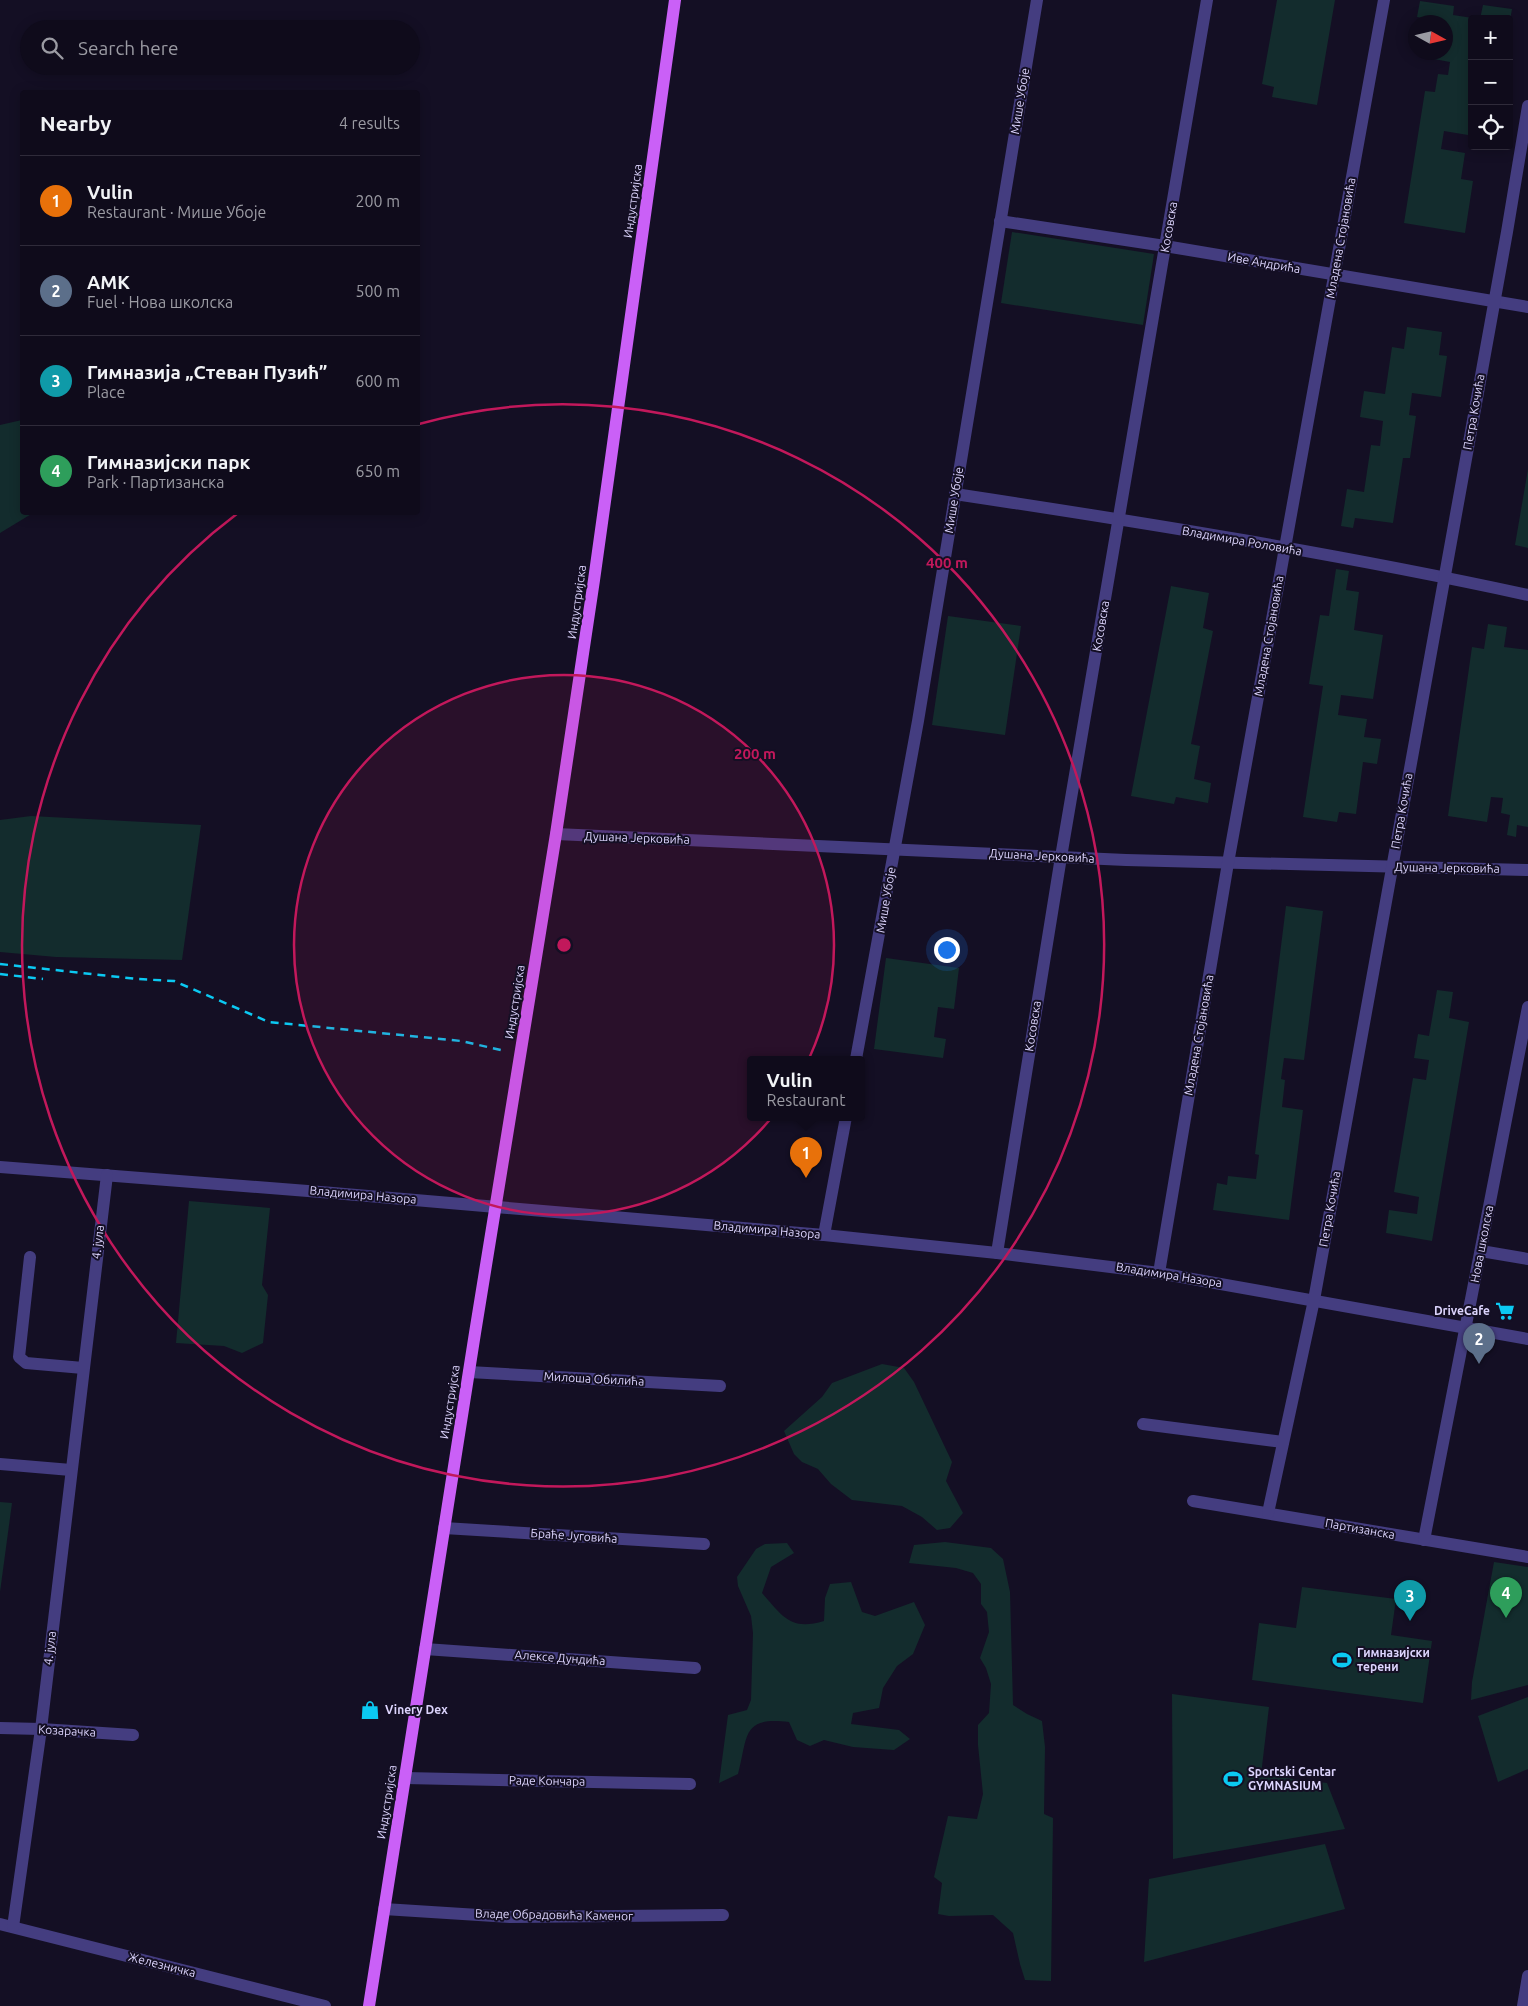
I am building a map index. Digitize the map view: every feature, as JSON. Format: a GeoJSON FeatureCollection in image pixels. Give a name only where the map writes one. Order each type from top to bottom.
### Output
{"type":"FeatureCollection","features":[{"type":"Feature","properties":{"kind":"main road","name":"Индустријска"},"geometry":{"type":"LineString","coordinates":[[369,2006],[556,834],[594,580],[674,0]]}},
{"type":"Feature","properties":{"kind":"street","name":"Мише Убоје"},"geometry":{"type":"LineString","coordinates":[[857,1056],[895,849],[1036,0]]}},
{"type":"Feature","properties":{"kind":"street","name":"Косовска"},"geometry":{"type":"LineString","coordinates":[[997,1253],[1061,857],[1207,0]]}},
{"type":"Feature","properties":{"kind":"street","name":"Младена Стојановића"},"geometry":{"type":"LineString","coordinates":[[1158,1273],[1228,863],[1384,0]]}},
{"type":"Feature","properties":{"kind":"street","name":"Петра Кочића"},"geometry":{"type":"LineString","coordinates":[[1268,1513],[1314,1300],[1495,300],[1528,106]]}},
{"type":"Feature","properties":{"kind":"street","name":"Иве Андрића"},"geometry":{"type":"LineString","coordinates":[[1000,221],[1165,246],[1528,307]]}},
{"type":"Feature","properties":{"kind":"street","name":"Владимира Роловића"},"geometry":{"type":"LineString","coordinates":[[955,494],[1119,519],[1444,577],[1528,595]]}},
{"type":"Feature","properties":{"kind":"street","name":"Душана Јерковића"},"geometry":{"type":"LineString","coordinates":[[556,834],[1061,857],[1528,870]]}},
{"type":"Feature","properties":{"kind":"street","name":"Нова школска"},"geometry":{"type":"LineString","coordinates":[[1424,1540],[1528,1007]]}},
{"type":"Feature","properties":{"kind":"street"},"geometry":{"type":"LineString","coordinates":[[824,1234],[845,1121]]}},
{"type":"Feature","properties":{"kind":"street","name":"Владимира Назора"},"geometry":{"type":"LineString","coordinates":[[0,1167],[824,1234],[997,1253],[1158,1273],[1528,1339]]}},
{"type":"Feature","properties":{"kind":"street","name":"4. јула"},"geometry":{"type":"LineString","coordinates":[[13,1927],[41,1729],[106,1175]]}},
{"type":"Feature","properties":{"kind":"street"},"geometry":{"type":"LineString","coordinates":[[1481,1251],[1528,1259]]}},
{"type":"Feature","properties":{"kind":"street"},"geometry":{"type":"LineString","coordinates":[[30,1256],[19,1357],[26,1362],[83,1368]]}},
{"type":"Feature","properties":{"kind":"street","name":"Милоша Обилића"},"geometry":{"type":"LineString","coordinates":[[469,1372],[720,1386]]}},
{"type":"Feature","properties":{"kind":"street"},"geometry":{"type":"LineString","coordinates":[[1143,1424],[1283,1442]]}},
{"type":"Feature","properties":{"kind":"street"},"geometry":{"type":"LineString","coordinates":[[0,1464],[71,1470]]}},
{"type":"Feature","properties":{"kind":"street","name":"Партизанска"},"geometry":{"type":"LineString","coordinates":[[1193,1501],[1528,1557]]}},
{"type":"Feature","properties":{"kind":"street","name":"Браће Југовића"},"geometry":{"type":"LineString","coordinates":[[444,1528],[704,1544]]}},
{"type":"Feature","properties":{"kind":"street","name":"Алексе Дундића"},"geometry":{"type":"LineString","coordinates":[[425,1649],[695,1668]]}},
{"type":"Feature","properties":{"kind":"street","name":"Козарачка"},"geometry":{"type":"LineString","coordinates":[[0,1728],[133,1735]]}},
{"type":"Feature","properties":{"kind":"street","name":"Раде Кончара"},"geometry":{"type":"LineString","coordinates":[[405,1778],[690,1784]]}},
{"type":"Feature","properties":{"kind":"street","name":"Владе Обрадовића Каменог"},"geometry":{"type":"LineString","coordinates":[[384,1909],[520,1917],[723,1915]]}},
{"type":"Feature","properties":{"kind":"street","name":"Железничка"},"geometry":{"type":"LineString","coordinates":[[0,1924],[325,2006]]}},
{"type":"Feature","properties":{"kind":"street"},"geometry":{"type":"LineString","coordinates":[[1523,2006],[1528,1976]]}},
{"type":"Feature","properties":{"kind":"green space"},"geometry":{"type":"Polygon","coordinates":[[[1277,0],[1335,0],[1317,105],[1272,97],[1274,87],[1262,84],[1277,0]]]}},
{"type":"Feature","properties":{"kind":"green space"},"geometry":{"type":"Polygon","coordinates":[[[1420,1],[1454,6],[1453,15],[1417,15],[1420,1]]]}},
{"type":"Feature","properties":{"kind":"green space"},"geometry":{"type":"Polygon","coordinates":[[[1483,5],[1512,9],[1511,15],[1481,15],[1483,5]]]}},
{"type":"Feature","properties":{"kind":"green space"},"geometry":{"type":"Polygon","coordinates":[[[1453,15],[1468,17],[1468,135],[1444,131],[1441,149],[1465,153],[1461,179],[1473,181],[1465,233],[1404,223],[1425,91],[1435,92],[1438,74],[1448,75],[1450,62],[1439,60],[1453,60],[1453,15]]]}},
{"type":"Feature","properties":{"kind":"green space"},"geometry":{"type":"Polygon","coordinates":[[[1012,232],[1154,254],[1143,325],[1001,303],[1012,232]]]}},
{"type":"Feature","properties":{"kind":"green space"},"geometry":{"type":"Polygon","coordinates":[[[1407,327],[1442,332],[1439,355],[1447,356],[1441,397],[1412,393],[1409,415],[1416,416],[1410,458],[1403,458],[1393,523],[1355,518],[1353,528],[1341,526],[1347,489],[1364,492],[1371,445],[1380,446],[1383,421],[1360,417],[1364,391],[1385,394],[1392,347],[1404,349],[1407,327]]]}},
{"type":"Feature","properties":{"kind":"green space"},"geometry":{"type":"Polygon","coordinates":[[[20,420],[20,515],[30,515],[0,533],[0,425],[20,420]]]}},
{"type":"Feature","properties":{"kind":"green space"},"geometry":{"type":"Polygon","coordinates":[[[1528,469],[1528,548],[1515,545],[1528,469]]]}},
{"type":"Feature","properties":{"kind":"green space"},"geometry":{"type":"Polygon","coordinates":[[[1336,569],[1349,571],[1346,590],[1359,592],[1354,630],[1383,635],[1373,699],[1341,695],[1338,715],[1367,719],[1364,737],[1381,739],[1377,764],[1363,762],[1356,814],[1339,812],[1337,822],[1303,817],[1323,686],[1309,684],[1320,615],[1329,616],[1336,569]]]}},
{"type":"Feature","properties":{"kind":"green space"},"geometry":{"type":"Polygon","coordinates":[[[1171,586],[1209,593],[1203,628],[1213,631],[1191,744],[1200,746],[1194,779],[1211,783],[1208,803],[1176,797],[1174,804],[1131,796],[1171,586]]]}},
{"type":"Feature","properties":{"kind":"green space"},"geometry":{"type":"Polygon","coordinates":[[[948,616],[1021,626],[1005,735],[932,725],[948,616]]]}},
{"type":"Feature","properties":{"kind":"green space"},"geometry":{"type":"Polygon","coordinates":[[[1488,624],[1507,627],[1504,647],[1528,650],[1528,827],[1517,825],[1516,837],[1507,835],[1510,815],[1501,813],[1503,798],[1491,797],[1487,822],[1448,816],[1472,647],[1484,649],[1488,624]]]}},
{"type":"Feature","properties":{"kind":"green space"},"geometry":{"type":"Polygon","coordinates":[[[31,816],[201,825],[182,960],[56,957],[0,952],[0,820],[31,816]]]}},
{"type":"Feature","properties":{"kind":"green space"},"geometry":{"type":"Polygon","coordinates":[[[1286,906],[1323,911],[1304,1060],[1284,1058],[1281,1079],[1285,1080],[1282,1107],[1303,1110],[1289,1220],[1213,1210],[1217,1183],[1227,1185],[1228,1176],[1256,1179],[1259,1155],[1255,1154],[1286,906]]]}},
{"type":"Feature","properties":{"kind":"green space"},"geometry":{"type":"Polygon","coordinates":[[[886,958],[959,968],[954,1009],[938,1007],[934,1037],[946,1039],[943,1058],[874,1049],[886,958]]]}},
{"type":"Feature","properties":{"kind":"green space"},"geometry":{"type":"Polygon","coordinates":[[[1437,990],[1453,992],[1449,1018],[1469,1022],[1432,1241],[1386,1233],[1389,1210],[1417,1214],[1419,1197],[1394,1192],[1413,1078],[1426,1080],[1429,1060],[1414,1058],[1418,1034],[1429,1036],[1437,990]]]}},
{"type":"Feature","properties":{"kind":"green space"},"geometry":{"type":"Polygon","coordinates":[[[189,1201],[270,1208],[262,1285],[268,1295],[263,1343],[242,1353],[224,1346],[176,1343],[189,1201]]]}},
{"type":"Feature","properties":{"kind":"green space"},"geometry":{"type":"Polygon","coordinates":[[[882,1364],[904,1368],[914,1382],[952,1462],[946,1481],[963,1513],[950,1528],[937,1530],[922,1517],[902,1506],[852,1500],[831,1484],[818,1469],[802,1462],[794,1454],[784,1431],[822,1397],[832,1383],[882,1364]]]}},
{"type":"Feature","properties":{"kind":"green space"},"geometry":{"type":"Polygon","coordinates":[[[0,1502],[12,1503],[0,1592],[0,1502]]]}},
{"type":"Feature","properties":{"kind":"green space"},"geometry":{"type":"Polygon","coordinates":[[[945,1542],[991,1548],[1003,1559],[1010,1592],[1013,1705],[1042,1721],[1045,1747],[1044,1814],[1053,1818],[1051,1981],[1025,1980],[1013,1933],[993,1915],[949,1916],[938,1914],[942,1883],[934,1877],[948,1816],[977,1819],[983,1794],[978,1725],[989,1713],[991,1684],[986,1668],[980,1658],[989,1632],[987,1612],[981,1604],[981,1584],[973,1573],[956,1568],[909,1563],[914,1545],[945,1542]]]}},
{"type":"Feature","properties":{"kind":"green space"},"geometry":{"type":"Polygon","coordinates":[[[787,1543],[794,1553],[771,1567],[762,1593],[788,1620],[803,1624],[824,1621],[825,1598],[830,1584],[851,1582],[862,1612],[875,1616],[914,1602],[925,1625],[913,1654],[897,1666],[883,1688],[879,1708],[853,1713],[851,1724],[899,1730],[910,1739],[894,1750],[853,1747],[824,1740],[810,1746],[797,1740],[789,1722],[762,1722],[754,1726],[749,1732],[738,1774],[719,1783],[728,1715],[747,1710],[751,1700],[753,1633],[751,1616],[738,1586],[737,1577],[756,1549],[765,1544],[787,1543]]]}},
{"type":"Feature","properties":{"kind":"green space"},"geometry":{"type":"Polygon","coordinates":[[[1494,1562],[1528,1567],[1528,1685],[1471,1700],[1472,1682],[1494,1562]]]}},
{"type":"Feature","properties":{"kind":"green space","name":"Гимназијски терени"},"geometry":{"type":"Polygon","coordinates":[[[1302,1587],[1396,1599],[1391,1635],[1432,1641],[1423,1703],[1252,1680],[1259,1623],[1296,1628],[1302,1587]]]}},
{"type":"Feature","properties":{"kind":"green space","name":"Sportski Centar GYMNASIUM"},"geometry":{"type":"Polygon","coordinates":[[[1172,1694],[1269,1707],[1261,1775],[1327,1783],[1345,1829],[1173,1859],[1172,1694]]]}},
{"type":"Feature","properties":{"kind":"green space"},"geometry":{"type":"Polygon","coordinates":[[[1528,1697],[1528,1769],[1498,1782],[1478,1716],[1528,1697]]]}},
{"type":"Feature","properties":{"kind":"green space"},"geometry":{"type":"Polygon","coordinates":[[[1325,1844],[1345,1909],[1144,1962],[1149,1879],[1325,1844]]]}},
{"type":"Feature","properties":{"kind":"railway"},"geometry":{"type":"LineString","coordinates":[[0,964],[137,979],[174,981],[269,1022],[461,1041],[501,1050]]}},
{"type":"Feature","properties":{"kind":"railway"},"geometry":{"type":"LineString","coordinates":[[0,974],[43,979]]}},
{"type":"Feature","properties":{"kind":"place","name":"Vulin"},"geometry":{"type":"Point","coordinates":[806,1178]}},
{"type":"Feature","properties":{"kind":"place","name":"DriveCafe"},"geometry":{"type":"Point","coordinates":[1505,1311]}},
{"type":"Feature","properties":{"kind":"place","name":"АМК"},"geometry":{"type":"Point","coordinates":[1479,1364]}},
{"type":"Feature","properties":{"kind":"place","name":"Гимназијски парк"},"geometry":{"type":"Point","coordinates":[1506,1618]}},
{"type":"Feature","properties":{"kind":"place","name":"Гимназија „Стеван Пузић”"},"geometry":{"type":"Point","coordinates":[1410,1621]}},
{"type":"Feature","properties":{"kind":"place","name":"Гимназијски терени"},"geometry":{"type":"Point","coordinates":[1342,1660]}},
{"type":"Feature","properties":{"kind":"place","name":"Vinery Dex"},"geometry":{"type":"Point","coordinates":[370,1710]}},
{"type":"Feature","properties":{"kind":"place","name":"Sportski Centar GYMNASIUM"},"geometry":{"type":"Point","coordinates":[1233,1779]}}]}
